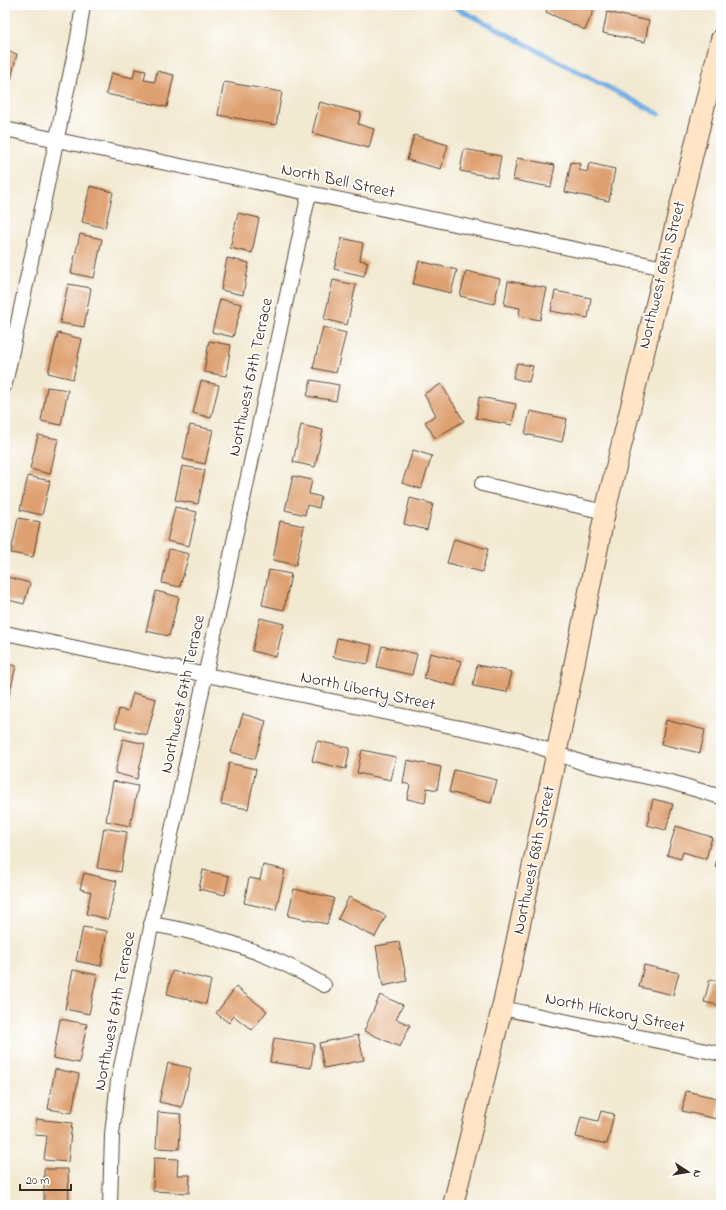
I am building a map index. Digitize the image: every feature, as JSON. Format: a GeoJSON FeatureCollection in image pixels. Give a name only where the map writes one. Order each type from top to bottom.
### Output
{"type":"FeatureCollection","features":[{"type":"Feature","properties":{"kind":"main road","name":"Northwest 68th Street"},"geometry":{"type":"LineString","coordinates":[[453,1205],[502,1008],[556,754],[605,512],[721,39]]}},
{"type":"Feature","properties":{"kind":"street"},"geometry":{"type":"LineString","coordinates":[[5,384],[57,140],[83,5]]}},
{"type":"Feature","properties":{"kind":"street","name":"North Bell Street"},"geometry":{"type":"LineString","coordinates":[[5,129],[664,268]]}},
{"type":"Feature","properties":{"kind":"street","name":"Northwest 67th Terrace"},"geometry":{"type":"LineString","coordinates":[[110,1205],[112,1134],[118,1081],[310,193]]}},
{"type":"Feature","properties":{"kind":"street"},"geometry":{"type":"LineString","coordinates":[[482,484],[605,512]]}},
{"type":"Feature","properties":{"kind":"street","name":"North Liberty Street"},"geometry":{"type":"LineString","coordinates":[[5,633],[523,741],[586,764],[671,782],[721,797]]}},
{"type":"Feature","properties":{"kind":"street"},"geometry":{"type":"LineString","coordinates":[[151,924],[184,929],[228,941],[271,957],[324,985]]}},
{"type":"Feature","properties":{"kind":"street","name":"North Hickory Street"},"geometry":{"type":"LineString","coordinates":[[502,1008],[721,1054]]}},
{"type":"Feature","properties":{"kind":"building"},"geometry":{"type":"Polygon","coordinates":[[[549,5],[582,5],[594,10],[585,30],[546,12],[549,5]]]}},
{"type":"Feature","properties":{"kind":"building"},"geometry":{"type":"Polygon","coordinates":[[[607,12],[649,21],[645,42],[603,33],[607,12]]]}},
{"type":"Feature","properties":{"kind":"building"},"geometry":{"type":"Polygon","coordinates":[[[5,51],[17,54],[11,79],[5,77],[5,51]]]}},
{"type":"Feature","properties":{"kind":"building"},"geometry":{"type":"Polygon","coordinates":[[[135,69],[146,71],[144,80],[155,82],[157,71],[174,75],[167,107],[106,94],[111,73],[133,78],[135,69]]]}},
{"type":"Feature","properties":{"kind":"building"},"geometry":{"type":"Polygon","coordinates":[[[224,82],[282,92],[276,125],[218,115],[224,82]]]}},
{"type":"Feature","properties":{"kind":"building"},"geometry":{"type":"Polygon","coordinates":[[[320,102],[361,113],[358,124],[374,129],[369,148],[312,133],[320,102]]]}},
{"type":"Feature","properties":{"kind":"building"},"geometry":{"type":"Polygon","coordinates":[[[414,135],[448,145],[441,169],[407,160],[414,135]]]}},
{"type":"Feature","properties":{"kind":"building"},"geometry":{"type":"Polygon","coordinates":[[[464,149],[501,156],[497,178],[460,171],[464,149]]]}},
{"type":"Feature","properties":{"kind":"building"},"geometry":{"type":"Polygon","coordinates":[[[517,158],[555,165],[551,187],[513,180],[517,158]]]}},
{"type":"Feature","properties":{"kind":"building"},"geometry":{"type":"Polygon","coordinates":[[[571,162],[581,164],[579,170],[587,172],[589,163],[615,169],[609,201],[565,192],[571,162]]]}},
{"type":"Feature","properties":{"kind":"building"},"geometry":{"type":"Polygon","coordinates":[[[90,186],[113,192],[105,228],[82,222],[90,186]]]}},
{"type":"Feature","properties":{"kind":"building"},"geometry":{"type":"Polygon","coordinates":[[[238,213],[259,218],[252,253],[230,248],[238,213]]]}},
{"type":"Feature","properties":{"kind":"building"},"geometry":{"type":"Polygon","coordinates":[[[80,234],[102,239],[94,278],[71,273],[80,234]]]}},
{"type":"Feature","properties":{"kind":"building"},"geometry":{"type":"Polygon","coordinates":[[[342,238],[363,243],[360,260],[368,262],[364,276],[334,269],[342,238]]]}},
{"type":"Feature","properties":{"kind":"building"},"geometry":{"type":"Polygon","coordinates":[[[227,258],[249,263],[243,295],[221,290],[227,258]]]}},
{"type":"Feature","properties":{"kind":"building"},"geometry":{"type":"Polygon","coordinates":[[[419,261],[457,270],[451,293],[413,284],[419,261]]]}},
{"type":"Feature","properties":{"kind":"building"},"geometry":{"type":"Polygon","coordinates":[[[466,271],[500,279],[494,304],[460,296],[466,271]]]}},
{"type":"Feature","properties":{"kind":"building"},"geometry":{"type":"Polygon","coordinates":[[[333,280],[356,285],[347,325],[324,319],[333,280]]]}},
{"type":"Feature","properties":{"kind":"building"},"geometry":{"type":"Polygon","coordinates":[[[508,281],[547,288],[540,320],[519,316],[520,308],[504,305],[508,281]]]}},
{"type":"Feature","properties":{"kind":"building"},"geometry":{"type":"Polygon","coordinates":[[[68,284],[91,288],[84,327],[60,323],[68,284]]]}},
{"type":"Feature","properties":{"kind":"building"},"geometry":{"type":"Polygon","coordinates":[[[555,291],[591,298],[588,318],[551,311],[555,291]]]}},
{"type":"Feature","properties":{"kind":"building"},"geometry":{"type":"Polygon","coordinates":[[[220,299],[242,304],[233,337],[212,332],[220,299]]]}},
{"type":"Feature","properties":{"kind":"building"},"geometry":{"type":"Polygon","coordinates":[[[323,327],[346,333],[336,373],[313,368],[323,327]]]}},
{"type":"Feature","properties":{"kind":"building"},"geometry":{"type":"Polygon","coordinates":[[[58,333],[82,339],[73,379],[48,373],[58,333]]]}},
{"type":"Feature","properties":{"kind":"building"},"geometry":{"type":"Polygon","coordinates":[[[209,341],[231,345],[226,376],[204,372],[209,341]]]}},
{"type":"Feature","properties":{"kind":"building"},"geometry":{"type":"Polygon","coordinates":[[[517,363],[533,366],[529,382],[513,378],[517,363]]]}},
{"type":"Feature","properties":{"kind":"building"},"geometry":{"type":"Polygon","coordinates":[[[311,380],[339,385],[336,401],[307,396],[311,380]]]}},
{"type":"Feature","properties":{"kind":"building"},"geometry":{"type":"Polygon","coordinates":[[[201,381],[219,385],[211,418],[193,413],[201,381]]]}},
{"type":"Feature","properties":{"kind":"building"},"geometry":{"type":"Polygon","coordinates":[[[441,384],[464,421],[435,438],[425,422],[436,415],[424,394],[441,384]]]}},
{"type":"Feature","properties":{"kind":"building"},"geometry":{"type":"Polygon","coordinates":[[[47,387],[68,390],[61,425],[41,421],[47,387]]]}},
{"type":"Feature","properties":{"kind":"building"},"geometry":{"type":"Polygon","coordinates":[[[479,397],[516,404],[512,425],[476,418],[479,397]]]}},
{"type":"Feature","properties":{"kind":"building"},"geometry":{"type":"Polygon","coordinates":[[[530,411],[567,419],[562,442],[525,434],[530,411]]]}},
{"type":"Feature","properties":{"kind":"building"},"geometry":{"type":"Polygon","coordinates":[[[190,425],[213,430],[205,464],[183,459],[190,425]]]}},
{"type":"Feature","properties":{"kind":"building"},"geometry":{"type":"Polygon","coordinates":[[[301,425],[323,430],[315,467],[293,462],[301,425]]]}},
{"type":"Feature","properties":{"kind":"building"},"geometry":{"type":"Polygon","coordinates":[[[38,435],[58,439],[50,474],[30,469],[38,435]]]}},
{"type":"Feature","properties":{"kind":"building"},"geometry":{"type":"Polygon","coordinates":[[[413,450],[432,456],[421,489],[402,483],[413,450]]]}},
{"type":"Feature","properties":{"kind":"building"},"geometry":{"type":"Polygon","coordinates":[[[182,466],[205,470],[198,504],[175,500],[182,466]]]}},
{"type":"Feature","properties":{"kind":"building"},"geometry":{"type":"Polygon","coordinates":[[[28,476],[50,481],[42,515],[20,510],[28,476]]]}},
{"type":"Feature","properties":{"kind":"building"},"geometry":{"type":"Polygon","coordinates":[[[293,476],[312,480],[309,494],[321,497],[319,508],[307,505],[305,515],[285,510],[293,476]]]}},
{"type":"Feature","properties":{"kind":"building"},"geometry":{"type":"Polygon","coordinates":[[[410,498],[433,504],[427,530],[404,524],[410,498]]]}},
{"type":"Feature","properties":{"kind":"building"},"geometry":{"type":"Polygon","coordinates":[[[175,507],[197,512],[189,546],[167,541],[175,507]]]}},
{"type":"Feature","properties":{"kind":"building"},"geometry":{"type":"Polygon","coordinates":[[[18,518],[40,522],[33,557],[11,553],[18,518]]]}},
{"type":"Feature","properties":{"kind":"building"},"geometry":{"type":"Polygon","coordinates":[[[280,521],[304,526],[296,565],[273,560],[280,521]]]}},
{"type":"Feature","properties":{"kind":"building"},"geometry":{"type":"Polygon","coordinates":[[[454,539],[488,549],[482,572],[447,563],[454,539]]]}},
{"type":"Feature","properties":{"kind":"building"},"geometry":{"type":"Polygon","coordinates":[[[169,549],[189,554],[180,587],[162,583],[169,549]]]}},
{"type":"Feature","properties":{"kind":"building"},"geometry":{"type":"Polygon","coordinates":[[[269,570],[291,574],[284,610],[262,605],[269,570]]]}},
{"type":"Feature","properties":{"kind":"building"},"geometry":{"type":"Polygon","coordinates":[[[7,577],[30,583],[24,604],[5,599],[7,577]]]}},
{"type":"Feature","properties":{"kind":"building"},"geometry":{"type":"Polygon","coordinates":[[[156,591],[179,597],[169,636],[146,631],[156,591]]]}},
{"type":"Feature","properties":{"kind":"building"},"geometry":{"type":"Polygon","coordinates":[[[260,618],[284,624],[276,657],[252,651],[260,618]]]}},
{"type":"Feature","properties":{"kind":"building"},"geometry":{"type":"Polygon","coordinates":[[[337,638],[372,645],[368,664],[333,657],[337,638]]]}},
{"type":"Feature","properties":{"kind":"building"},"geometry":{"type":"Polygon","coordinates":[[[382,646],[417,654],[412,675],[377,667],[382,646]]]}},
{"type":"Feature","properties":{"kind":"building"},"geometry":{"type":"Polygon","coordinates":[[[430,653],[461,661],[455,686],[424,678],[430,653]]]}},
{"type":"Feature","properties":{"kind":"building"},"geometry":{"type":"Polygon","coordinates":[[[5,663],[16,666],[7,704],[5,704],[5,663]]]}},
{"type":"Feature","properties":{"kind":"building"},"geometry":{"type":"Polygon","coordinates":[[[477,665],[512,672],[507,692],[473,686],[477,665]]]}},
{"type":"Feature","properties":{"kind":"building"},"geometry":{"type":"Polygon","coordinates":[[[133,693],[156,699],[147,735],[115,727],[119,709],[128,711],[133,693]]]}},
{"type":"Feature","properties":{"kind":"building"},"geometry":{"type":"Polygon","coordinates":[[[243,714],[266,721],[255,759],[231,752],[243,714]]]}},
{"type":"Feature","properties":{"kind":"building"},"geometry":{"type":"Polygon","coordinates":[[[666,720],[705,730],[700,753],[661,744],[666,720]]]}},
{"type":"Feature","properties":{"kind":"building"},"geometry":{"type":"Polygon","coordinates":[[[123,739],[145,744],[137,779],[115,773],[123,739]]]}},
{"type":"Feature","properties":{"kind":"building"},"geometry":{"type":"Polygon","coordinates":[[[317,741],[350,748],[346,769],[312,761],[317,741]]]}},
{"type":"Feature","properties":{"kind":"building"},"geometry":{"type":"Polygon","coordinates":[[[362,750],[396,757],[391,780],[357,773],[362,750]]]}},
{"type":"Feature","properties":{"kind":"building"},"geometry":{"type":"Polygon","coordinates":[[[407,760],[441,767],[437,790],[427,788],[425,803],[407,799],[410,785],[403,783],[407,760]]]}},
{"type":"Feature","properties":{"kind":"building"},"geometry":{"type":"Polygon","coordinates":[[[229,763],[256,769],[248,809],[221,804],[229,763]]]}},
{"type":"Feature","properties":{"kind":"building"},"geometry":{"type":"Polygon","coordinates":[[[454,770],[497,780],[491,803],[449,792],[454,770]]]}},
{"type":"Feature","properties":{"kind":"building"},"geometry":{"type":"Polygon","coordinates":[[[113,781],[138,786],[130,826],[106,821],[113,781]]]}},
{"type":"Feature","properties":{"kind":"building"},"geometry":{"type":"Polygon","coordinates":[[[653,799],[673,804],[666,830],[647,825],[653,799]]]}},
{"type":"Feature","properties":{"kind":"building"},"geometry":{"type":"Polygon","coordinates":[[[676,826],[712,837],[706,859],[683,852],[681,859],[667,855],[676,826]]]}},
{"type":"Feature","properties":{"kind":"building"},"geometry":{"type":"Polygon","coordinates":[[[104,828],[127,832],[121,872],[97,868],[104,828]]]}},
{"type":"Feature","properties":{"kind":"building"},"geometry":{"type":"Polygon","coordinates":[[[721,844],[721,869],[715,867],[721,844]]]}},
{"type":"Feature","properties":{"kind":"building"},"geometry":{"type":"Polygon","coordinates":[[[263,865],[285,870],[276,910],[244,903],[249,878],[260,880],[263,865]]]}},
{"type":"Feature","properties":{"kind":"building"},"geometry":{"type":"Polygon","coordinates":[[[203,870],[229,876],[225,895],[199,889],[203,870]]]}},
{"type":"Feature","properties":{"kind":"building"},"geometry":{"type":"Polygon","coordinates":[[[84,873],[117,881],[108,919],[86,914],[91,892],[80,889],[84,873]]]}},
{"type":"Feature","properties":{"kind":"building"},"geometry":{"type":"Polygon","coordinates":[[[294,889],[334,898],[327,924],[288,916],[294,889]]]}},
{"type":"Feature","properties":{"kind":"building"},"geometry":{"type":"Polygon","coordinates":[[[349,897],[386,916],[375,937],[338,919],[349,897]]]}},
{"type":"Feature","properties":{"kind":"building"},"geometry":{"type":"Polygon","coordinates":[[[83,927],[107,931],[101,966],[76,961],[83,927]]]}},
{"type":"Feature","properties":{"kind":"building"},"geometry":{"type":"Polygon","coordinates":[[[399,942],[407,981],[383,986],[376,946],[399,942]]]}},
{"type":"Feature","properties":{"kind":"building"},"geometry":{"type":"Polygon","coordinates":[[[644,965],[679,973],[673,995],[639,987],[644,965]]]}},
{"type":"Feature","properties":{"kind":"building"},"geometry":{"type":"Polygon","coordinates":[[[73,970],[97,975],[89,1014],[65,1009],[73,970]]]}},
{"type":"Feature","properties":{"kind":"building"},"geometry":{"type":"Polygon","coordinates":[[[172,971],[211,980],[206,1004],[167,994],[172,971]]]}},
{"type":"Feature","properties":{"kind":"building"},"geometry":{"type":"Polygon","coordinates":[[[710,979],[721,982],[721,1006],[704,1002],[710,979]]]}},
{"type":"Feature","properties":{"kind":"building"},"geometry":{"type":"Polygon","coordinates":[[[236,987],[267,1011],[252,1030],[234,1016],[229,1023],[216,1013],[236,987]]]}},
{"type":"Feature","properties":{"kind":"building"},"geometry":{"type":"Polygon","coordinates":[[[380,995],[403,1005],[396,1019],[410,1025],[400,1047],[364,1031],[380,995]]]}},
{"type":"Feature","properties":{"kind":"building"},"geometry":{"type":"Polygon","coordinates":[[[60,1019],[87,1024],[79,1063],[53,1058],[60,1019]]]}},
{"type":"Feature","properties":{"kind":"building"},"geometry":{"type":"Polygon","coordinates":[[[358,1035],[364,1060],[324,1068],[319,1043],[358,1035]]]}},
{"type":"Feature","properties":{"kind":"building"},"geometry":{"type":"Polygon","coordinates":[[[274,1038],[314,1044],[311,1068],[270,1062],[274,1038]]]}},
{"type":"Feature","properties":{"kind":"building"},"geometry":{"type":"Polygon","coordinates":[[[168,1063],[191,1068],[182,1107],[159,1102],[168,1063]]]}},
{"type":"Feature","properties":{"kind":"building"},"geometry":{"type":"Polygon","coordinates":[[[55,1069],[79,1074],[72,1113],[48,1109],[55,1069]]]}},
{"type":"Feature","properties":{"kind":"building"},"geometry":{"type":"Polygon","coordinates":[[[686,1091],[721,1099],[717,1119],[682,1111],[686,1091]]]}},
{"type":"Feature","properties":{"kind":"building"},"geometry":{"type":"Polygon","coordinates":[[[601,1111],[614,1114],[607,1144],[576,1137],[581,1117],[598,1121],[601,1111]]]}},
{"type":"Feature","properties":{"kind":"building"},"geometry":{"type":"Polygon","coordinates":[[[158,1112],[181,1114],[179,1149],[156,1148],[158,1112]]]}},
{"type":"Feature","properties":{"kind":"building"},"geometry":{"type":"Polygon","coordinates":[[[36,1119],[72,1123],[68,1162],[44,1160],[47,1136],[35,1135],[36,1119]]]}},
{"type":"Feature","properties":{"kind":"building"},"geometry":{"type":"Polygon","coordinates":[[[154,1158],[178,1159],[177,1175],[190,1175],[189,1193],[153,1191],[154,1158]]]}},
{"type":"Feature","properties":{"kind":"building"},"geometry":{"type":"Polygon","coordinates":[[[44,1169],[68,1169],[69,1204],[44,1204],[44,1169]]]}},
{"type":"Feature","properties":{"kind":"waterway"},"geometry":{"type":"LineString","coordinates":[[451,5],[659,114]]}}]}
